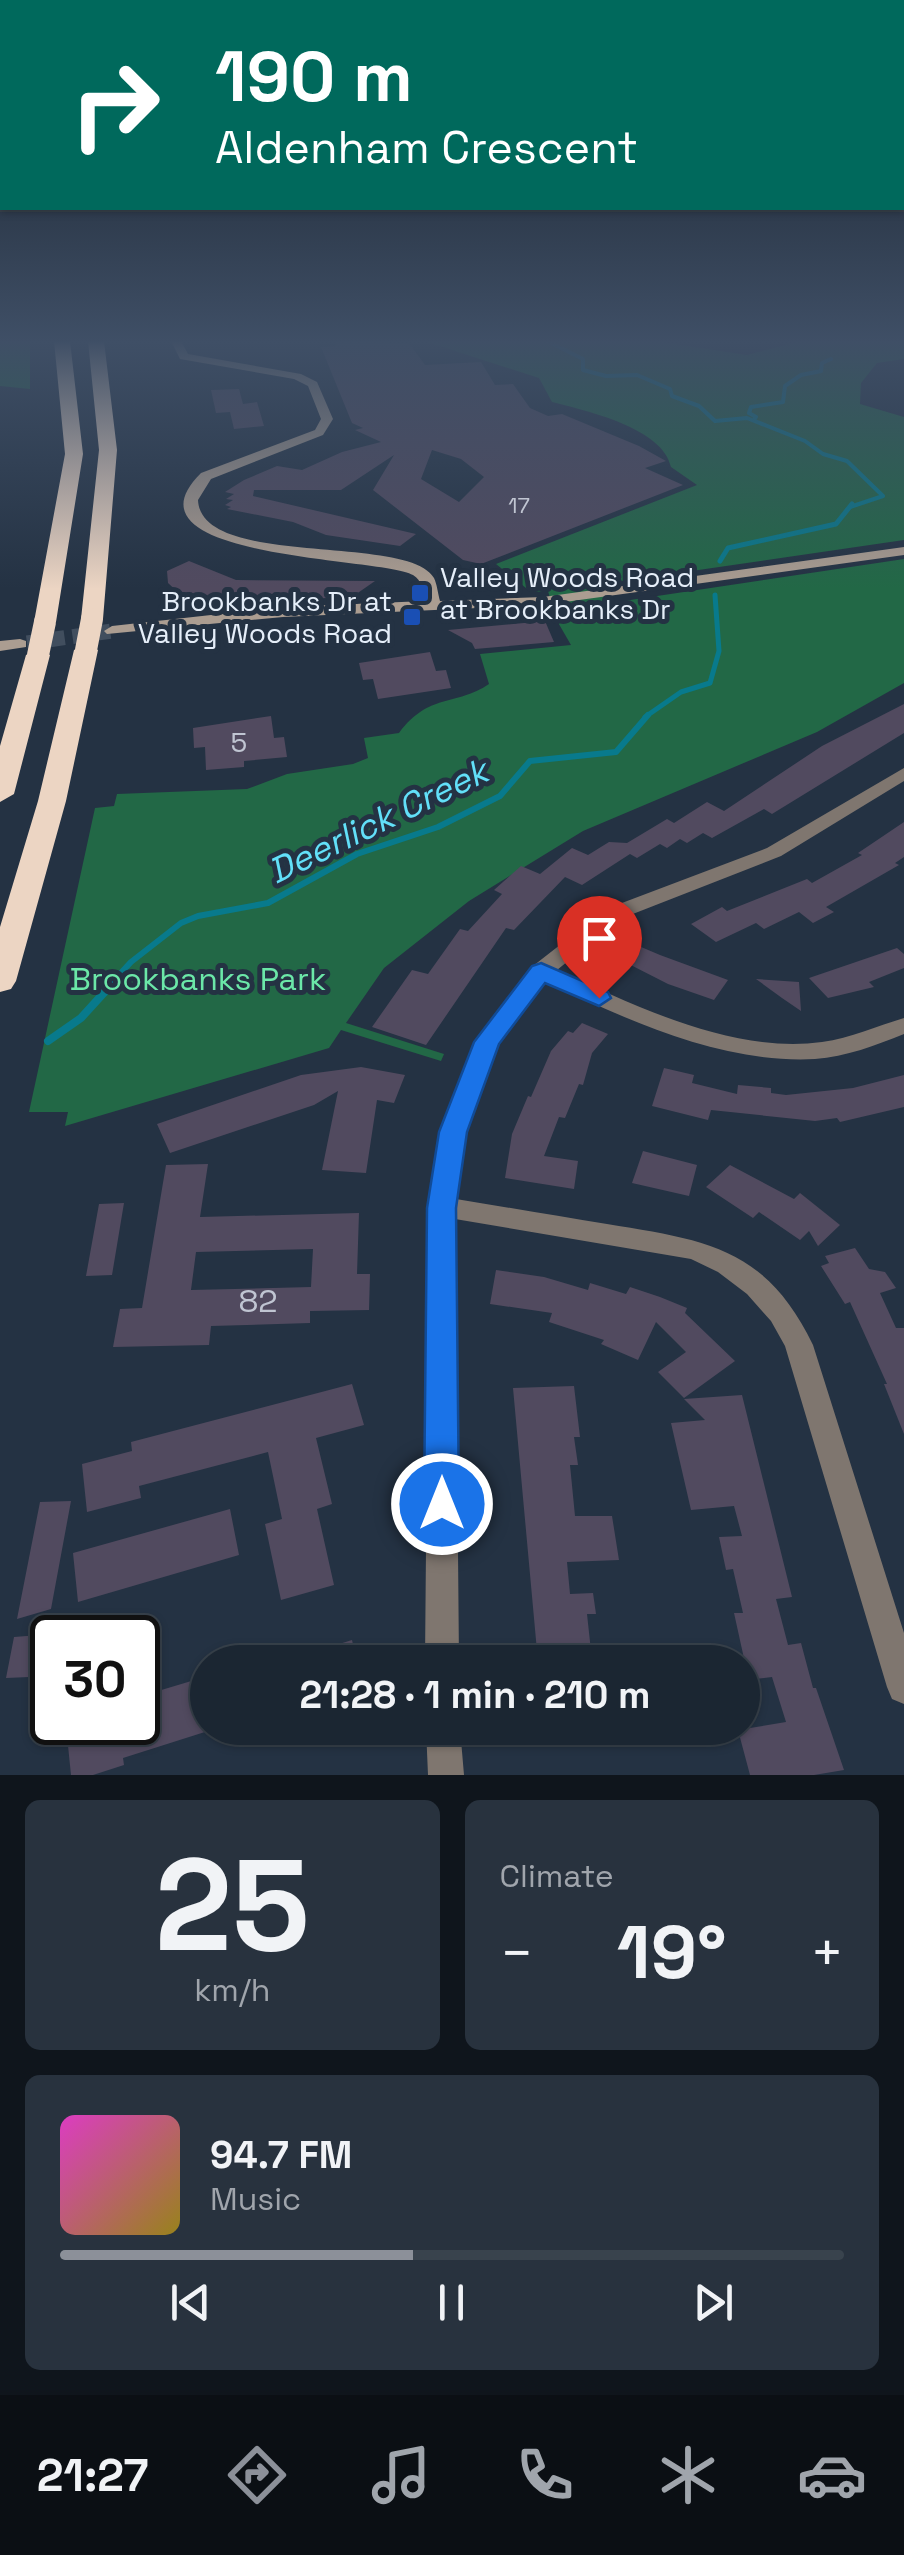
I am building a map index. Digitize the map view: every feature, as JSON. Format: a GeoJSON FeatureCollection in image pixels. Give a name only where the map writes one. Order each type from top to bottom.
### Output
{"type":"FeatureCollection","features":[{"type":"Feature","properties":{"kind":"highway"},"geometry":{"type":"LineString","coordinates":[[0,794],[29,649],[46,622],[74,454],[71,424]]}},
{"type":"Feature","properties":{"kind":"highway"},"geometry":{"type":"LineString","coordinates":[[0,982],[47,820],[86,650],[102,625],[106,424]]}},
{"type":"Feature","properties":{"kind":"street"},"geometry":{"type":"LineString","coordinates":[[324,424],[320,432],[206,476],[193,486],[192,515],[215,534],[416,570],[427,579],[434,608]]}},
{"type":"Feature","properties":{"kind":"street"},"geometry":{"type":"LineString","coordinates":[[102,625],[283,612],[543,601],[904,550]]}},
{"type":"Feature","properties":{"kind":"street"},"geometry":{"type":"LineString","coordinates":[[0,646],[29,649]]}},
{"type":"Feature","properties":{"kind":"street"},"geometry":{"type":"LineString","coordinates":[[442,1645],[442,1208],[453,1132],[487,1042],[541,971],[613,914],[774,852],[904,773]]}},
{"type":"Feature","properties":{"kind":"street"},"geometry":{"type":"LineString","coordinates":[[541,971],[599,998],[742,1044],[818,1051],[904,1026]]}},
{"type":"Feature","properties":{"kind":"street"},"geometry":{"type":"LineString","coordinates":[[442,1208],[694,1249],[722,1259],[757,1286],[786,1317],[799,1345],[904,1688]]}},
{"type":"Feature","properties":{"kind":"street"},"geometry":{"type":"LineString","coordinates":[[443,1745],[446,1775]]}},
{"type":"Feature","properties":{"kind":"green space","name":"Brookbanks Park"},"geometry":{"type":"Polygon","coordinates":[[[624,424],[904,424],[904,540],[595,585],[596,593],[617,602],[904,559],[904,683],[817,732],[583,831],[469,901],[384,968],[346,1023],[444,1054],[441,1061],[341,1030],[329,1048],[65,1126],[68,1112],[29,1112],[95,808],[114,806],[117,794],[247,789],[287,774],[353,764],[368,758],[364,738],[399,733],[421,711],[489,684],[480,654],[571,645],[556,619],[548,591],[531,592],[496,564],[697,485],[671,467],[665,453],[624,424]]]}},
{"type":"Feature","properties":{"kind":"building"},"geometry":{"type":"Polygon","coordinates":[[[233,424],[264,426],[234,429],[233,424]]]}},
{"type":"Feature","properties":{"kind":"building"},"geometry":{"type":"Polygon","coordinates":[[[354,424],[586,424],[666,461],[645,468],[683,485],[481,564],[463,560],[373,490],[394,455],[341,490],[254,490],[253,496],[416,534],[400,546],[326,535],[293,522],[227,509],[231,507],[225,505],[233,500],[226,499],[234,494],[225,492],[244,480],[277,466],[302,470],[342,452],[381,442],[355,430],[363,428],[354,424]],[[432,450],[421,479],[459,502],[484,477],[461,459],[432,450]]]}},
{"type":"Feature","properties":{"kind":"building"},"geometry":{"type":"Polygon","coordinates":[[[189,561],[236,580],[375,581],[352,597],[205,603],[181,595],[168,583],[167,571],[189,561]]]}},
{"type":"Feature","properties":{"kind":"building"},"geometry":{"type":"Polygon","coordinates":[[[545,621],[554,642],[475,649],[472,643],[448,630],[545,621]]]}},
{"type":"Feature","properties":{"kind":"building"},"geometry":{"type":"Polygon","coordinates":[[[430,652],[436,671],[446,670],[451,688],[378,699],[373,679],[363,680],[359,663],[430,652]]]}},
{"type":"Feature","properties":{"kind":"building"},"geometry":{"type":"Polygon","coordinates":[[[904,704],[904,733],[772,814],[764,809],[712,838],[703,833],[687,843],[680,839],[667,848],[660,844],[637,858],[630,854],[582,885],[565,877],[514,930],[506,928],[426,1045],[372,1027],[412,970],[428,974],[460,929],[468,931],[502,894],[494,890],[521,866],[540,874],[572,848],[588,855],[609,842],[627,843],[667,819],[674,823],[707,802],[724,811],[822,746],[904,704]]]}},
{"type":"Feature","properties":{"kind":"building"},"geometry":{"type":"Polygon","coordinates":[[[271,716],[274,738],[284,737],[287,757],[244,761],[244,767],[206,770],[205,747],[194,748],[193,728],[271,716]]]}},
{"type":"Feature","properties":{"kind":"building"},"geometry":{"type":"Polygon","coordinates":[[[904,822],[904,857],[895,863],[899,865],[826,907],[834,912],[813,923],[799,912],[764,929],[756,923],[716,942],[691,924],[722,907],[727,911],[807,879],[812,883],[862,855],[858,853],[904,822]]]}},
{"type":"Feature","properties":{"kind":"building"},"geometry":{"type":"Polygon","coordinates":[[[627,941],[728,980],[714,1000],[668,984],[615,957],[627,941]]]}},
{"type":"Feature","properties":{"kind":"building"},"geometry":{"type":"Polygon","coordinates":[[[897,948],[904,954],[904,968],[869,982],[874,987],[828,998],[809,978],[897,948]]]}},
{"type":"Feature","properties":{"kind":"building"},"geometry":{"type":"Polygon","coordinates":[[[756,979],[799,982],[801,1011],[782,998],[756,979]]]}},
{"type":"Feature","properties":{"kind":"building"},"geometry":{"type":"Polygon","coordinates":[[[582,1023],[608,1034],[592,1053],[583,1085],[579,1084],[565,1118],[559,1117],[544,1156],[578,1161],[574,1189],[505,1178],[512,1134],[528,1096],[531,1097],[551,1051],[568,1031],[573,1033],[582,1023]]]}},
{"type":"Feature","properties":{"kind":"building"},"geometry":{"type":"Polygon","coordinates":[[[361,1067],[405,1075],[394,1103],[377,1100],[366,1173],[322,1170],[338,1091],[314,1105],[170,1153],[157,1124],[301,1075],[361,1067]]]}},
{"type":"Feature","properties":{"kind":"building"},"geometry":{"type":"Polygon","coordinates":[[[664,1068],[694,1075],[692,1083],[737,1094],[738,1085],[771,1088],[771,1093],[786,1095],[853,1088],[904,1075],[904,1107],[840,1122],[837,1118],[815,1121],[711,1110],[708,1120],[652,1106],[664,1068]]]}},
{"type":"Feature","properties":{"kind":"building"},"geometry":{"type":"Polygon","coordinates":[[[643,1151],[697,1165],[689,1196],[632,1183],[643,1151]]]}},
{"type":"Feature","properties":{"kind":"building"},"geometry":{"type":"Polygon","coordinates":[[[208,1164],[200,1217],[359,1213],[357,1274],[370,1274],[369,1310],[310,1311],[310,1323],[211,1326],[209,1345],[113,1347],[120,1309],[142,1308],[166,1165],[208,1164]],[[313,1249],[196,1252],[191,1290],[311,1287],[313,1249]]]}},
{"type":"Feature","properties":{"kind":"building"},"geometry":{"type":"Polygon","coordinates":[[[730,1165],[794,1199],[800,1193],[840,1225],[818,1246],[809,1231],[800,1240],[759,1212],[753,1218],[706,1187],[730,1165]]]}},
{"type":"Feature","properties":{"kind":"building"},"geometry":{"type":"Polygon","coordinates":[[[124,1203],[112,1275],[86,1276],[99,1204],[124,1203]]]}},
{"type":"Feature","properties":{"kind":"building"},"geometry":{"type":"Polygon","coordinates":[[[855,1248],[869,1269],[885,1272],[896,1288],[880,1293],[896,1328],[904,1328],[904,1434],[887,1384],[850,1302],[845,1304],[821,1266],[829,1263],[825,1256],[855,1248]]]}},
{"type":"Feature","properties":{"kind":"building"},"geometry":{"type":"Polygon","coordinates":[[[496,1270],[544,1277],[588,1290],[590,1283],[626,1294],[630,1287],[660,1297],[687,1308],[685,1313],[735,1361],[684,1398],[658,1372],[686,1352],[656,1322],[638,1360],[601,1344],[604,1340],[549,1322],[552,1313],[490,1304],[496,1270]]]}},
{"type":"Feature","properties":{"kind":"building"},"geometry":{"type":"Polygon","coordinates":[[[352,1384],[364,1425],[316,1438],[332,1504],[317,1509],[334,1585],[281,1600],[265,1524],[282,1519],[268,1452],[139,1486],[141,1498],[87,1512],[82,1464],[132,1451],[131,1442],[352,1384]]]}},
{"type":"Feature","properties":{"kind":"building"},"geometry":{"type":"Polygon","coordinates":[[[574,1386],[580,1437],[574,1437],[578,1465],[570,1465],[575,1516],[612,1516],[619,1560],[567,1562],[570,1594],[593,1593],[596,1614],[587,1614],[590,1645],[536,1645],[513,1388],[574,1386]]]}},
{"type":"Feature","properties":{"kind":"building"},"geometry":{"type":"Polygon","coordinates":[[[742,1395],[792,1597],[776,1599],[788,1645],[801,1643],[813,1688],[844,1770],[814,1775],[750,1775],[742,1745],[760,1745],[760,1726],[786,1722],[772,1677],[760,1678],[760,1645],[741,1645],[734,1613],[743,1613],[733,1569],[726,1570],[719,1537],[742,1536],[734,1506],[691,1510],[671,1423],[705,1420],[684,1399],[742,1395]]]}},
{"type":"Feature","properties":{"kind":"building"},"geometry":{"type":"Polygon","coordinates":[[[71,1501],[51,1609],[17,1619],[40,1502],[71,1501]]]}},
{"type":"Feature","properties":{"kind":"building"},"geometry":{"type":"Polygon","coordinates":[[[230,1509],[239,1555],[78,1602],[73,1553],[230,1509]]]}},
{"type":"Feature","properties":{"kind":"building"},"geometry":{"type":"Polygon","coordinates":[[[30,1636],[30,1677],[6,1678],[14,1637],[30,1636]]]}},
{"type":"Feature","properties":{"kind":"building"},"geometry":{"type":"Polygon","coordinates":[[[190,1681],[190,1737],[123,1758],[124,1765],[93,1775],[71,1775],[68,1745],[160,1745],[160,1690],[190,1681]]]}},
{"type":"Feature","properties":{"kind":"waterway","name":"Deerlick Creek"},"geometry":{"type":"LineString","coordinates":[[762,424],[805,441],[823,454],[847,461],[883,496],[850,507]]}},
{"type":"Feature","properties":{"kind":"waterway","name":"Deerlick Creek"},"geometry":{"type":"LineString","coordinates":[[720,561],[728,548],[836,524],[852,504]]}},
{"type":"Feature","properties":{"kind":"waterway","name":"Deerlick Creek"},"geometry":{"type":"LineString","coordinates":[[645,717],[681,692],[710,683],[719,651],[715,595]]}},
{"type":"Feature","properties":{"kind":"waterway","name":"Deerlick Creek"},"geometry":{"type":"LineString","coordinates":[[108,987],[131,962],[181,923],[198,916],[268,903],[357,854],[438,827],[500,796],[530,761],[616,752],[648,715]]}},
{"type":"Feature","properties":{"kind":"waterway","name":"Deerlick Creek"},"geometry":{"type":"LineString","coordinates":[[48,1041],[81,1018],[111,985]]}},
{"type":"Feature","properties":{"kind":"tunnel"},"geometry":{"type":"LineString","coordinates":[[27,643],[112,631]]}},
{"type":"Feature","properties":{"kind":"place","name":"Valley Woods Road at Brookbanks Dr"},"geometry":{"type":"Point","coordinates":[420,593]}},
{"type":"Feature","properties":{"kind":"place","name":"Brookbanks Dr at Valley Woods Road"},"geometry":{"type":"Point","coordinates":[412,617]}},
{"type":"Feature","properties":{"kind":"route"},"geometry":{"type":"LineString","coordinates":[[442,1504],[442,1208],[453,1132],[487,1042],[541,971],[599,998]]}}]}
